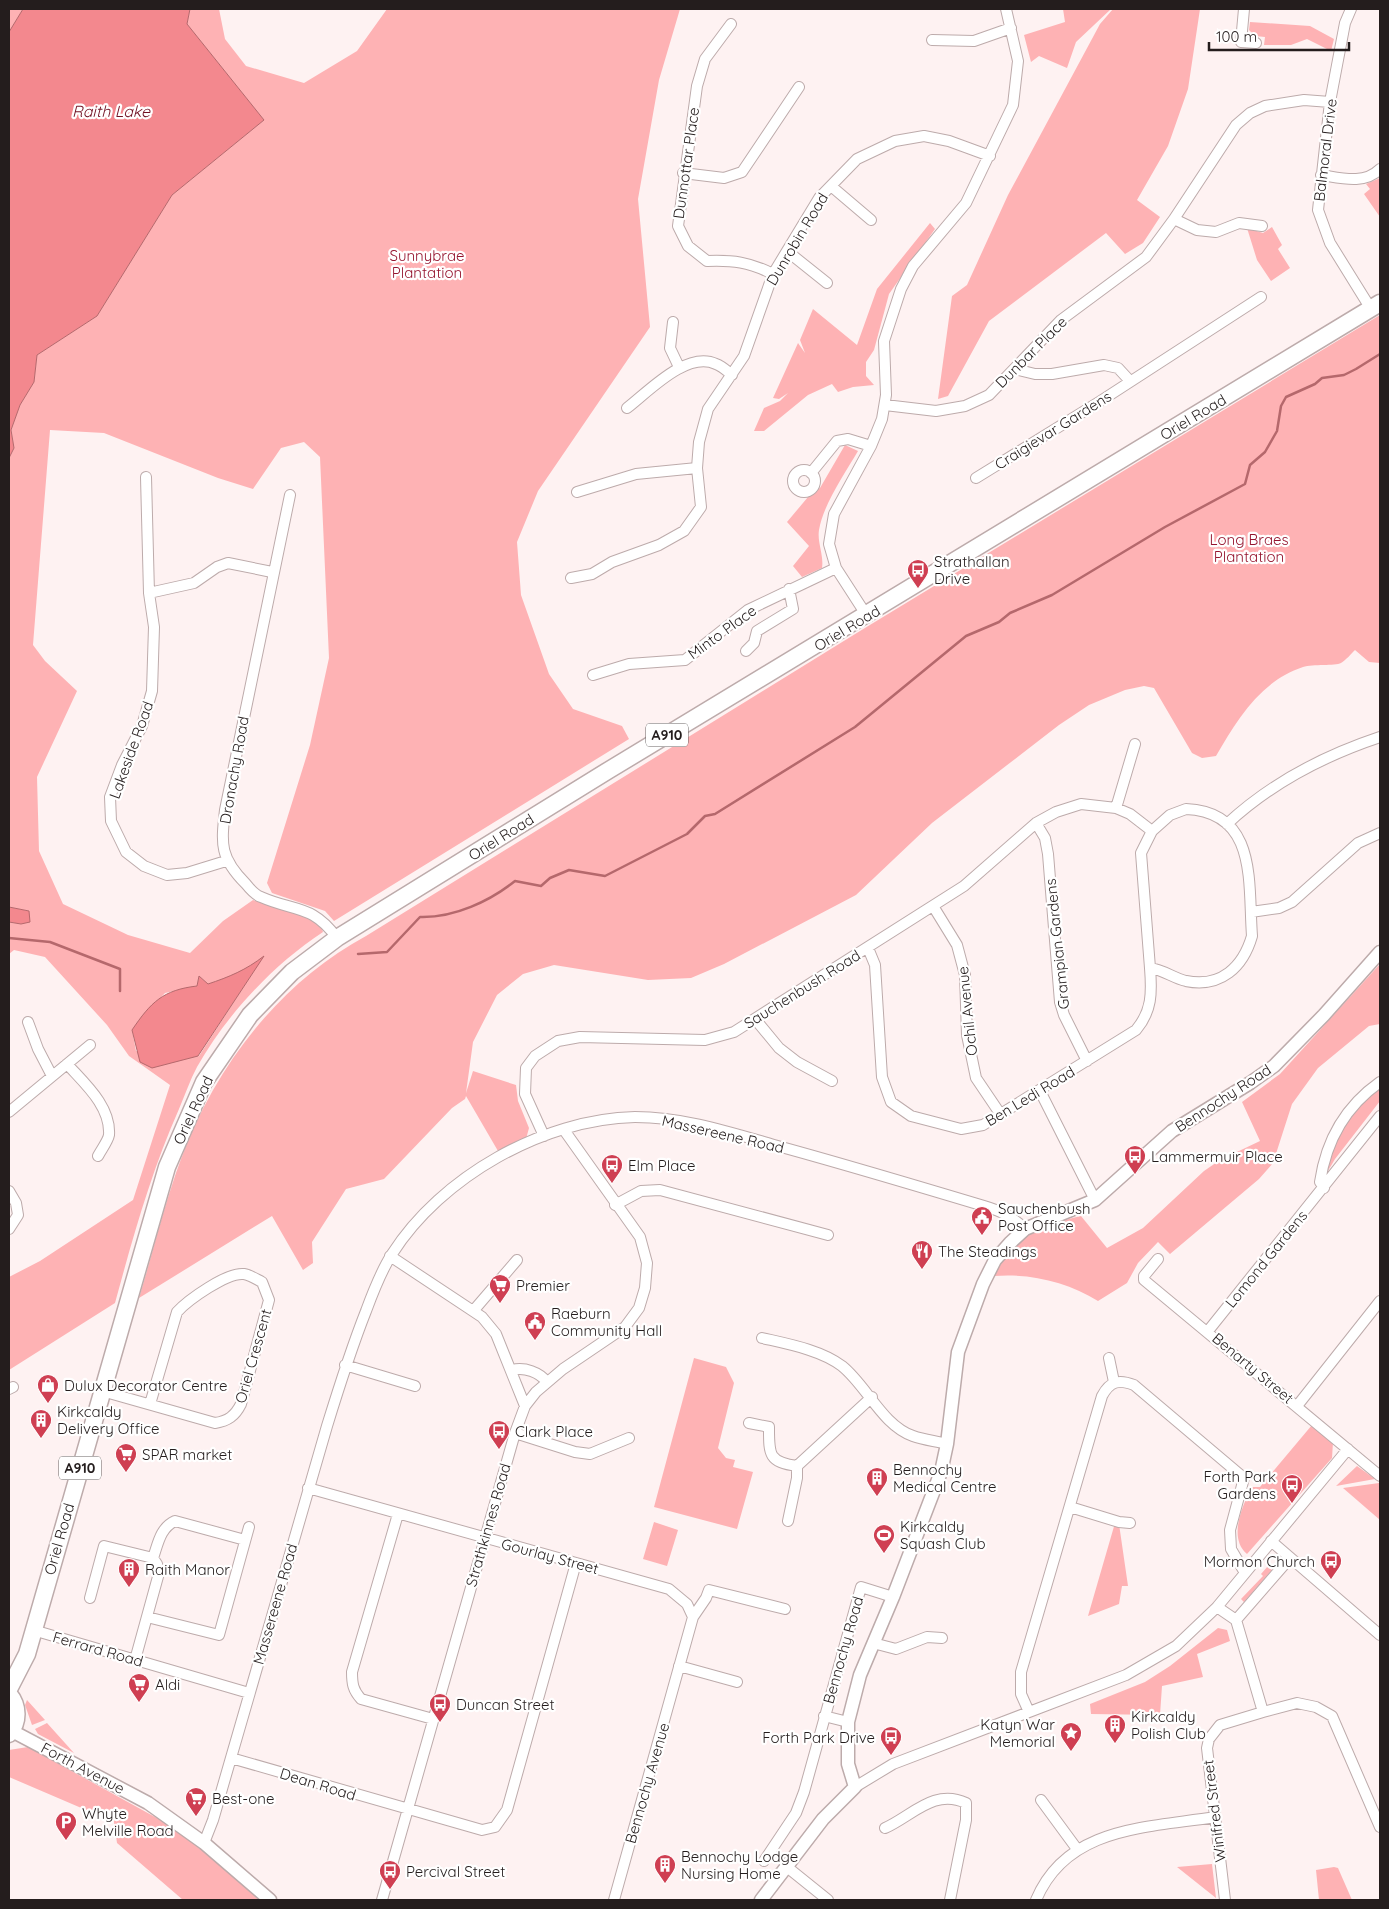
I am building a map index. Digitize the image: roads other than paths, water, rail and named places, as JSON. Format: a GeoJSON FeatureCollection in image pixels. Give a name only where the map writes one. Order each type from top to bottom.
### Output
{"type":"FeatureCollection","features":[{"type":"Feature","properties":{"kind":"main road","name":"Oriel Road"},"geometry":{"type":"LineString","coordinates":[[9,1689],[27,1654],[167,1167],[204,1082],[250,1015],[292,972],[337,938],[615,767],[1376,306]]}},
{"type":"Feature","properties":{"kind":"main road"},"geometry":{"type":"LineString","coordinates":[[9,1694],[17,1717],[10,1732]]}},
{"type":"Feature","properties":{"kind":"street"},"geometry":{"type":"LineString","coordinates":[[867,616],[836,568],[829,544],[834,514],[871,446],[885,405],[884,341],[901,289],[913,266],[966,203],[1013,105],[1018,61],[1006,9]]}},
{"type":"Feature","properties":{"kind":"street"},"geometry":{"type":"LineString","coordinates":[[1244,9],[1241,42],[1256,43]]}},
{"type":"Feature","properties":{"kind":"street","name":"Balmoral Drive"},"geometry":{"type":"LineString","coordinates":[[1351,9],[1345,23],[1330,102],[1318,210],[1330,243],[1376,306]]}},
{"type":"Feature","properties":{"kind":"street","name":"Dunnottar Place"},"geometry":{"type":"LineString","coordinates":[[731,24],[705,59],[697,86],[683,173],[678,226],[688,246],[706,261],[751,263],[773,274]]}},
{"type":"Feature","properties":{"kind":"street"},"geometry":{"type":"LineString","coordinates":[[932,40],[974,41],[1011,28]]}},
{"type":"Feature","properties":{"kind":"street"},"geometry":{"type":"LineString","coordinates":[[683,173],[724,178],[742,172],[799,87]]}},
{"type":"Feature","properties":{"kind":"street","name":"Dunbar Place"},"geometry":{"type":"LineString","coordinates":[[885,405],[936,411],[964,406],[989,395],[1061,320],[1146,257],[1174,219],[1236,126],[1250,113],[1265,106],[1304,100],[1330,102]]}},
{"type":"Feature","properties":{"kind":"street","name":"Dunrobin Road"},"geometry":{"type":"LineString","coordinates":[[571,578],[592,574],[612,562],[659,545],[684,531],[701,507],[697,468],[699,442],[708,409],[744,356],[773,274],[819,198],[857,159],[895,141],[924,136],[950,141],[990,156]]}},
{"type":"Feature","properties":{"kind":"street"},"geometry":{"type":"LineString","coordinates":[[1321,175],[1355,179],[1366,178],[1380,169]]}},
{"type":"Feature","properties":{"kind":"street"},"geometry":{"type":"LineString","coordinates":[[831,186],[871,220]]}},
{"type":"Feature","properties":{"kind":"street"},"geometry":{"type":"LineString","coordinates":[[1174,219],[1197,230],[1216,232],[1239,223],[1262,226]]}},
{"type":"Feature","properties":{"kind":"street"},"geometry":{"type":"LineString","coordinates":[[787,251],[827,283]]}},
{"type":"Feature","properties":{"kind":"street","name":"Craigievar Gardens"},"geometry":{"type":"LineString","coordinates":[[976,478],[1261,297]]}},
{"type":"Feature","properties":{"kind":"street"},"geometry":{"type":"LineString","coordinates":[[673,322],[670,348],[679,367]]}},
{"type":"Feature","properties":{"kind":"street"},"geometry":{"type":"LineString","coordinates":[[627,408],[679,367],[699,360],[715,363],[732,375]]}},
{"type":"Feature","properties":{"kind":"street","name":"Craigievar Gardens"},"geometry":{"type":"LineString","coordinates":[[1015,369],[1035,374],[1052,374],[1104,365],[1118,368],[1130,381]]}},
{"type":"Feature","properties":{"kind":"street"},"geometry":{"type":"LineString","coordinates":[[811,473],[837,441],[848,439],[871,446]]}},
{"type":"Feature","properties":{"kind":"street"},"geometry":{"type":"LineString","coordinates":[[577,492],[636,474],[697,468]]}},
{"type":"Feature","properties":{"kind":"street","name":"Lakeside Road"},"geometry":{"type":"LineString","coordinates":[[146,477],[149,593],[154,627],[152,691],[142,726],[122,765],[110,796],[111,821],[126,852],[144,866],[167,875],[187,873],[226,861]]}},
{"type":"Feature","properties":{"kind":"street","name":"Dronachy Road"},"geometry":{"type":"LineString","coordinates":[[226,861],[222,838],[225,810],[272,572],[290,495]]}},
{"type":"Feature","properties":{"kind":"street"},"geometry":{"type":"LineString","coordinates":[[149,593],[194,583],[217,567],[228,563],[272,572]]}},
{"type":"Feature","properties":{"kind":"street","name":"Minto Place"},"geometry":{"type":"LineString","coordinates":[[593,676],[629,664],[685,660],[748,610],[836,568]]}},
{"type":"Feature","properties":{"kind":"street","name":"Minto Place"},"geometry":{"type":"LineString","coordinates":[[746,652],[754,643],[757,632],[793,609],[789,589]]}},
{"type":"Feature","properties":{"kind":"street"},"geometry":{"type":"LineString","coordinates":[[1227,824],[1247,804],[1279,782],[1358,745],[1380,738]]}},
{"type":"Feature","properties":{"kind":"street"},"geometry":{"type":"LineString","coordinates":[[1116,808],[1135,744]]}},
{"type":"Feature","properties":{"kind":"street","name":"Sauchenbush Road"},"geometry":{"type":"LineString","coordinates":[[544,1136],[525,1094],[526,1068],[535,1056],[558,1041],[580,1037],[705,1040],[734,1032],[964,886],[1036,823],[1056,812],[1081,804],[1116,808],[1130,814],[1152,832]]}},
{"type":"Feature","properties":{"kind":"street"},"geometry":{"type":"LineString","coordinates":[[1186,809],[1208,812],[1227,824],[1241,840],[1246,856],[1252,936],[1249,948],[1241,963],[1224,976],[1204,982],[1186,981],[1160,969],[1150,968],[1141,853],[1152,832],[1170,815],[1186,809]]}},
{"type":"Feature","properties":{"kind":"street","name":"Grampian Gardens"},"geometry":{"type":"LineString","coordinates":[[1036,823],[1045,838],[1048,854],[1060,1002],[1068,1023],[1088,1061]]}},
{"type":"Feature","properties":{"kind":"street"},"geometry":{"type":"LineString","coordinates":[[1250,912],[1279,908],[1292,902],[1358,843],[1380,833]]}},
{"type":"Feature","properties":{"kind":"street"},"geometry":{"type":"LineString","coordinates":[[226,861],[261,893],[321,918],[337,938]]}},
{"type":"Feature","properties":{"kind":"street","name":"Ochil Avenue"},"geometry":{"type":"LineString","coordinates":[[934,906],[957,945],[965,975],[967,1035],[976,1078],[1000,1115]]}},
{"type":"Feature","properties":{"kind":"street","name":"Ben Ledi Road"},"geometry":{"type":"LineString","coordinates":[[868,948],[875,965],[882,1077],[891,1102],[911,1116],[961,1129],[983,1125],[1136,1030],[1143,1021],[1152,995],[1150,968]]}},
{"type":"Feature","properties":{"kind":"street","name":"Bennochy Road"},"geometry":{"type":"LineString","coordinates":[[855,1787],[848,1764],[848,1722],[860,1675],[893,1597],[941,1472],[947,1444],[958,1352],[972,1312],[995,1260],[1026,1229],[1095,1200],[1172,1131],[1245,1087],[1274,1066],[1324,1015],[1380,952]]}},
{"type":"Feature","properties":{"kind":"street"},"geometry":{"type":"LineString","coordinates":[[755,1019],[778,1048],[797,1062],[832,1081]]}},
{"type":"Feature","properties":{"kind":"street"},"geometry":{"type":"LineString","coordinates":[[28,1022],[38,1050],[52,1076]]}},
{"type":"Feature","properties":{"kind":"street"},"geometry":{"type":"LineString","coordinates":[[9,1112],[90,1045]]}},
{"type":"Feature","properties":{"kind":"street"},"geometry":{"type":"LineString","coordinates":[[67,1064],[95,1095],[106,1118],[109,1136],[98,1156]]}},
{"type":"Feature","properties":{"kind":"street"},"geometry":{"type":"LineString","coordinates":[[1324,1188],[1320,1182],[1324,1158],[1339,1124],[1366,1092],[1380,1082]]}},
{"type":"Feature","properties":{"kind":"street"},"geometry":{"type":"LineString","coordinates":[[1040,1090],[1095,1200]]}},
{"type":"Feature","properties":{"kind":"street","name":"Lomond Gardens"},"geometry":{"type":"LineString","coordinates":[[1208,1331],[1380,1116]]}},
{"type":"Feature","properties":{"kind":"street","name":"Massereene Road"},"geometry":{"type":"LineString","coordinates":[[204,1843],[231,1758],[345,1365],[390,1256],[423,1214],[458,1183],[506,1153],[544,1136],[564,1130],[593,1122],[635,1117],[673,1120],[859,1169],[1003,1212],[1026,1229]]}},
{"type":"Feature","properties":{"kind":"street","name":"Strathkinnes Road"},"geometry":{"type":"LineString","coordinates":[[382,1900],[484,1539],[515,1433],[525,1406],[547,1382],[625,1327],[639,1308],[645,1288],[647,1263],[640,1237],[615,1205],[564,1130]]}},
{"type":"Feature","properties":{"kind":"street"},"geometry":{"type":"LineString","coordinates":[[615,1205],[640,1191],[660,1190],[828,1235]]}},
{"type":"Feature","properties":{"kind":"street"},"geometry":{"type":"LineString","coordinates":[[9,1191],[16,1202],[18,1215],[9,1229]]}},
{"type":"Feature","properties":{"kind":"street"},"geometry":{"type":"LineString","coordinates":[[390,1256],[474,1310],[496,1334],[525,1406]]}},
{"type":"Feature","properties":{"kind":"street","name":"Benarty Street"},"geometry":{"type":"LineString","coordinates":[[1158,1259],[1144,1276],[1144,1280],[1208,1331],[1380,1476]]}},
{"type":"Feature","properties":{"kind":"street"},"geometry":{"type":"LineString","coordinates":[[474,1310],[517,1260]]}},
{"type":"Feature","properties":{"kind":"street","name":"Oriel Crescent"},"geometry":{"type":"LineString","coordinates":[[102,1391],[215,1423],[225,1421],[237,1412],[241,1404],[270,1300],[262,1282],[245,1274],[230,1276],[184,1305],[177,1312],[150,1404]]}},
{"type":"Feature","properties":{"kind":"street"},"geometry":{"type":"LineString","coordinates":[[1297,1406],[1380,1301]]}},
{"type":"Feature","properties":{"kind":"street"},"geometry":{"type":"LineString","coordinates":[[762,1338],[820,1354],[842,1366],[872,1397],[889,1420],[912,1436],[947,1444]]}},
{"type":"Feature","properties":{"kind":"street"},"geometry":{"type":"LineString","coordinates":[[1109,1358],[1114,1382]]}},
{"type":"Feature","properties":{"kind":"street"},"geometry":{"type":"LineString","coordinates":[[345,1365],[415,1386]]}},
{"type":"Feature","properties":{"kind":"street"},"geometry":{"type":"LineString","coordinates":[[512,1370],[520,1368],[541,1375],[547,1382]]}},
{"type":"Feature","properties":{"kind":"street"},"geometry":{"type":"LineString","coordinates":[[1028,1712],[1021,1694],[1021,1672],[1102,1396],[1107,1387],[1114,1382],[1124,1381],[1134,1385],[1244,1478],[1230,1530],[1231,1549],[1245,1573]]}},
{"type":"Feature","properties":{"kind":"street"},"geometry":{"type":"LineString","coordinates":[[788,1521],[797,1478],[797,1466],[872,1397]]}},
{"type":"Feature","properties":{"kind":"street"},"geometry":{"type":"LineString","coordinates":[[749,1423],[769,1427],[770,1453],[774,1460],[781,1464],[797,1466]]}},
{"type":"Feature","properties":{"kind":"street"},"geometry":{"type":"LineString","coordinates":[[515,1433],[575,1452],[590,1454],[629,1438]]}},
{"type":"Feature","properties":{"kind":"street"},"geometry":{"type":"LineString","coordinates":[[760,1900],[823,1819],[855,1787],[892,1764],[1126,1675],[1176,1646],[1217,1607],[1348,1449]]}},
{"type":"Feature","properties":{"kind":"street","name":"Gourlay Street"},"geometry":{"type":"LineString","coordinates":[[308,1488],[484,1539],[668,1589],[683,1600],[693,1617]]}},
{"type":"Feature","properties":{"kind":"street"},"geometry":{"type":"LineString","coordinates":[[1070,1507],[1119,1522],[1130,1523]]}},
{"type":"Feature","properties":{"kind":"street"},"geometry":{"type":"LineString","coordinates":[[398,1514],[352,1672],[352,1682],[354,1691],[362,1699],[433,1719]]}},
{"type":"Feature","properties":{"kind":"street"},"geometry":{"type":"LineString","coordinates":[[135,1660],[159,1573],[153,1558],[161,1532],[168,1524],[175,1520],[245,1540]]}},
{"type":"Feature","properties":{"kind":"street"},"geometry":{"type":"LineString","coordinates":[[147,1617],[219,1636],[245,1549],[245,1540],[249,1527]]}},
{"type":"Feature","properties":{"kind":"street"},"geometry":{"type":"LineString","coordinates":[[1271,1541],[1380,1635]]}},
{"type":"Feature","properties":{"kind":"street"},"geometry":{"type":"LineString","coordinates":[[90,1598],[104,1546],[153,1558]]}},
{"type":"Feature","properties":{"kind":"street"},"geometry":{"type":"LineString","coordinates":[[1236,1620],[1290,1558]]}},
{"type":"Feature","properties":{"kind":"street"},"geometry":{"type":"LineString","coordinates":[[406,1810],[482,1830],[495,1827],[501,1821],[507,1810],[576,1563]]}},
{"type":"Feature","properties":{"kind":"street","name":"Bennochy Road"},"geometry":{"type":"LineString","coordinates":[[764,1861],[796,1813],[861,1587],[893,1597]]}},
{"type":"Feature","properties":{"kind":"street","name":"Bennochy Avenue"},"geometry":{"type":"LineString","coordinates":[[614,1900],[693,1617],[706,1598],[705,1589],[784,1609]]}},
{"type":"Feature","properties":{"kind":"street"},"geometry":{"type":"LineString","coordinates":[[1217,1607],[1236,1620],[1263,1712]]}},
{"type":"Feature","properties":{"kind":"street","name":"Ferrard Road"},"geometry":{"type":"LineString","coordinates":[[33,1630],[249,1693]]}},
{"type":"Feature","properties":{"kind":"street"},"geometry":{"type":"LineString","coordinates":[[873,1643],[896,1649],[927,1637],[942,1638]]}},
{"type":"Feature","properties":{"kind":"street"},"geometry":{"type":"LineString","coordinates":[[679,1666],[737,1682]]}},
{"type":"Feature","properties":{"kind":"street","name":"Winifred Street"},"geometry":{"type":"LineString","coordinates":[[1224,1900],[1207,1761],[1209,1739],[1220,1725],[1298,1704],[1316,1707],[1332,1716],[1380,1826]]}},
{"type":"Feature","properties":{"kind":"street","name":"Bennochy Road"},"geometry":{"type":"LineString","coordinates":[[824,1716],[848,1722]]}},
{"type":"Feature","properties":{"kind":"street","name":"Forth Avenue"},"geometry":{"type":"LineString","coordinates":[[10,1732],[148,1803],[204,1843],[270,1900]]}},
{"type":"Feature","properties":{"kind":"street","name":"Dean Road"},"geometry":{"type":"LineString","coordinates":[[231,1758],[406,1810]]}},
{"type":"Feature","properties":{"kind":"street"},"geometry":{"type":"LineString","coordinates":[[885,1828],[899,1822],[910,1812],[940,1798],[959,1800],[966,1804],[966,1820],[950,1900]]}},
{"type":"Feature","properties":{"kind":"street"},"geometry":{"type":"LineString","coordinates":[[1041,1800],[1077,1849]]}},
{"type":"Feature","properties":{"kind":"street"},"geometry":{"type":"LineString","coordinates":[[1036,1900],[1042,1885],[1057,1866],[1077,1849],[1117,1832],[1214,1817]]}},
{"type":"Feature","properties":{"kind":"street"},"geometry":{"type":"LineString","coordinates":[[787,1867],[828,1900]]}},
{"type":"Feature","properties":{"kind":"water","name":"Raith Lake"},"geometry":{"type":"Polygon","coordinates":[[[23,9],[190,9],[187,24],[264,120],[172,195],[97,316],[37,355],[34,382],[20,405],[11,430],[14,448],[9,458],[9,32],[23,9]]]}},
{"type":"Feature","properties":{"kind":"water"},"geometry":{"type":"Polygon","coordinates":[[[9,907],[29,911],[30,922],[21,924],[9,922],[9,907]]]}},
{"type":"Feature","properties":{"kind":"water"},"geometry":{"type":"Polygon","coordinates":[[[264,956],[198,1056],[152,1068],[140,1062],[132,1030],[145,1012],[159,999],[175,991],[197,986],[199,976],[208,984],[237,973],[264,956]]]}},
{"type":"Feature","properties":{"kind":"waterway"},"geometry":{"type":"LineString","coordinates":[[358,954],[387,952],[420,917],[446,915],[471,907],[515,881],[541,886],[550,878],[569,870],[605,876],[687,834],[705,816],[715,814],[855,727],[966,636],[999,622],[1010,613],[1052,595],[1165,527],[1245,484],[1250,465],[1265,452],[1277,431],[1281,406],[1286,397],[1315,384],[1322,378],[1344,375],[1380,354]]}},
{"type":"Feature","properties":{"kind":"waterway"},"geometry":{"type":"LineString","coordinates":[[9,938],[50,942],[120,969],[120,991]]}},
{"type":"Feature","properties":{"kind":"place","name":"Strathallan Drive"},"geometry":{"type":"Point","coordinates":[918,589]}},
{"type":"Feature","properties":{"kind":"place","name":"Lammermuir Place"},"geometry":{"type":"Point","coordinates":[1135,1175]}},
{"type":"Feature","properties":{"kind":"place","name":"Elm Place"},"geometry":{"type":"Point","coordinates":[612,1184]}},
{"type":"Feature","properties":{"kind":"place","name":"Sauchenbush Post Office"},"geometry":{"type":"Point","coordinates":[982,1236]}},
{"type":"Feature","properties":{"kind":"place","name":"The Steadings"},"geometry":{"type":"Point","coordinates":[922,1270]}},
{"type":"Feature","properties":{"kind":"place","name":"Premier"},"geometry":{"type":"Point","coordinates":[500,1304]}},
{"type":"Feature","properties":{"kind":"place","name":"Raeburn Community Hall"},"geometry":{"type":"Point","coordinates":[535,1341]}},
{"type":"Feature","properties":{"kind":"place","name":"Dulux Decorator Centre"},"geometry":{"type":"Point","coordinates":[48,1404]}},
{"type":"Feature","properties":{"kind":"place","name":"Kirkcaldy Delivery Office"},"geometry":{"type":"Point","coordinates":[41,1439]}},
{"type":"Feature","properties":{"kind":"place","name":"Clark Place"},"geometry":{"type":"Point","coordinates":[499,1450]}},
{"type":"Feature","properties":{"kind":"place","name":"SPAR market"},"geometry":{"type":"Point","coordinates":[126,1473]}},
{"type":"Feature","properties":{"kind":"place","name":"Bennochy Medical Centre"},"geometry":{"type":"Point","coordinates":[877,1497]}},
{"type":"Feature","properties":{"kind":"place","name":"Forth Park Gardens"},"geometry":{"type":"Point","coordinates":[1292,1504]}},
{"type":"Feature","properties":{"kind":"place","name":"Kirkcaldy Squash Club"},"geometry":{"type":"Point","coordinates":[884,1554]}},
{"type":"Feature","properties":{"kind":"place","name":"Mormon Church"},"geometry":{"type":"Point","coordinates":[1331,1580]}},
{"type":"Feature","properties":{"kind":"place","name":"Raith Manor"},"geometry":{"type":"Point","coordinates":[129,1588]}},
{"type":"Feature","properties":{"kind":"place","name":"Aldi"},"geometry":{"type":"Point","coordinates":[139,1703]}},
{"type":"Feature","properties":{"kind":"place","name":"Duncan Street"},"geometry":{"type":"Point","coordinates":[440,1723]}},
{"type":"Feature","properties":{"kind":"place","name":"Kirkcaldy Polish Club"},"geometry":{"type":"Point","coordinates":[1115,1744]}},
{"type":"Feature","properties":{"kind":"place","name":"Katyn War Memorial"},"geometry":{"type":"Point","coordinates":[1071,1752]}},
{"type":"Feature","properties":{"kind":"place","name":"Forth Park Drive"},"geometry":{"type":"Point","coordinates":[891,1756]}},
{"type":"Feature","properties":{"kind":"place","name":"Best-one"},"geometry":{"type":"Point","coordinates":[196,1817]}},
{"type":"Feature","properties":{"kind":"place","name":"Whyte Melville Road"},"geometry":{"type":"Point","coordinates":[66,1841]}},
{"type":"Feature","properties":{"kind":"place","name":"Bennochy Lodge Nursing Home"},"geometry":{"type":"Point","coordinates":[665,1884]}},
{"type":"Feature","properties":{"kind":"place","name":"Percival Street"},"geometry":{"type":"Point","coordinates":[390,1890]}},
{"type":"Feature","properties":{"kind":"park label","name":"Sunnybrae Plantation"},"geometry":{"type":"Point","coordinates":[427,264]}},
{"type":"Feature","properties":{"kind":"park label","name":"Long Braes Plantation"},"geometry":{"type":"Point","coordinates":[1249,548]}}]}
